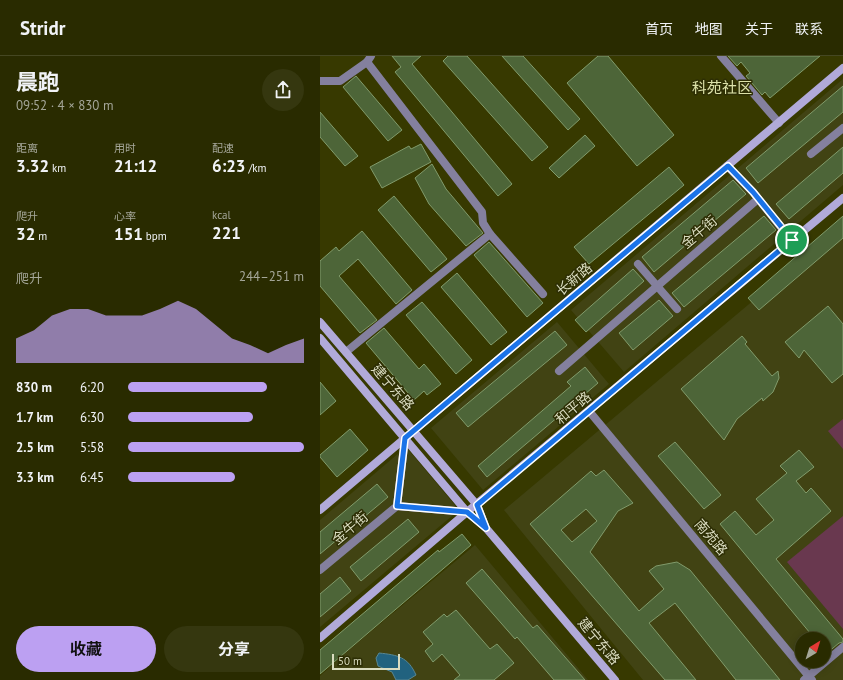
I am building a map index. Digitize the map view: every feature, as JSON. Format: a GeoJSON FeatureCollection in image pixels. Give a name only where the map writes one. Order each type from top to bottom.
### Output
{"type":"FeatureCollection","features":[{"type":"Feature","properties":{"kind":"street"},"geometry":{"type":"LineString","coordinates":[[721,56],[779,123]]}},
{"type":"Feature","properties":{"kind":"street"},"geometry":{"type":"LineString","coordinates":[[320,81],[340,81],[369,59],[482,212],[483,223],[490,234],[543,294]]}},
{"type":"Feature","properties":{"kind":"street","name":"长新路"},"geometry":{"type":"LineString","coordinates":[[320,510],[843,68]]}},
{"type":"Feature","properties":{"kind":"street"},"geometry":{"type":"LineString","coordinates":[[811,154],[843,128]]}},
{"type":"Feature","properties":{"kind":"street"},"geometry":{"type":"LineString","coordinates":[[728,166],[792,240]]}},
{"type":"Feature","properties":{"kind":"street","name":"和平路"},"geometry":{"type":"LineString","coordinates":[[320,638],[467,512],[843,198]]}},
{"type":"Feature","properties":{"kind":"street","name":"金牛街"},"geometry":{"type":"LineString","coordinates":[[559,371],[758,199]]}},
{"type":"Feature","properties":{"kind":"street"},"geometry":{"type":"LineString","coordinates":[[346,352],[490,234]]}},
{"type":"Feature","properties":{"kind":"street"},"geometry":{"type":"LineString","coordinates":[[638,264],[677,309]]}},
{"type":"Feature","properties":{"kind":"street","name":"建宁东路"},"geometry":{"type":"LineString","coordinates":[[320,322],[477,505],[486,528]]}},
{"type":"Feature","properties":{"kind":"street","name":"建宁东路"},"geometry":{"type":"LineString","coordinates":[[320,338],[467,512],[486,528],[615,680]]}},
{"type":"Feature","properties":{"kind":"street","name":"南苑路"},"geometry":{"type":"LineString","coordinates":[[589,411],[808,679]]}},
{"type":"Feature","properties":{"kind":"street"},"geometry":{"type":"LineString","coordinates":[[405,438],[397,506],[467,512]]}},
{"type":"Feature","properties":{"kind":"street","name":"金牛街"},"geometry":{"type":"LineString","coordinates":[[320,570],[397,506]]}},
{"type":"Feature","properties":{"kind":"street"},"geometry":{"type":"LineString","coordinates":[[808,679],[843,647]]}},
{"type":"Feature","properties":{"kind":"shaded area"},"geometry":{"type":"Polygon","coordinates":[[[843,79],[843,185],[624,372],[571,310],[843,79]]]}},
{"type":"Feature","properties":{"kind":"shaded area"},"geometry":{"type":"Polygon","coordinates":[[[843,225],[843,680],[643,680],[504,510],[843,225]]]}},
{"type":"Feature","properties":{"kind":"shaded area"},"geometry":{"type":"Polygon","coordinates":[[[557,322],[609,384],[483,490],[431,428],[557,322]]]}},
{"type":"Feature","properties":{"kind":"shaded area"},"geometry":{"type":"Polygon","coordinates":[[[843,419],[843,449],[828,431],[843,419]]]}},
{"type":"Feature","properties":{"kind":"shaded area"},"geometry":{"type":"Polygon","coordinates":[[[406,447],[459,510],[320,627],[320,520],[406,447]]]}},
{"type":"Feature","properties":{"kind":"shaded area"},"geometry":{"type":"Polygon","coordinates":[[[843,516],[843,629],[787,562],[843,516]]]}},
{"type":"Feature","properties":{"kind":"shaded area"},"geometry":{"type":"Polygon","coordinates":[[[475,545],[588,680],[320,680],[320,676],[351,648],[475,545]]]}},
{"type":"Feature","properties":{"kind":"water"},"geometry":{"type":"Polygon","coordinates":[[[379,653],[402,658],[410,664],[416,675],[408,680],[396,680],[392,672],[378,666],[376,658],[379,653]]]}},
{"type":"Feature","properties":{"kind":"building"},"geometry":{"type":"Polygon","coordinates":[[[392,56],[421,56],[412,64],[512,184],[498,196],[395,72],[401,67],[392,56]]]}},
{"type":"Feature","properties":{"kind":"building"},"geometry":{"type":"Polygon","coordinates":[[[448,56],[467,56],[548,147],[532,161],[443,61],[448,56]]]}},
{"type":"Feature","properties":{"kind":"building"},"geometry":{"type":"Polygon","coordinates":[[[502,56],[523,56],[580,119],[568,130],[502,56]]]}},
{"type":"Feature","properties":{"kind":"building"},"geometry":{"type":"Polygon","coordinates":[[[598,56],[608,56],[674,135],[637,166],[567,83],[598,56]]]}},
{"type":"Feature","properties":{"kind":"building"},"geometry":{"type":"Polygon","coordinates":[[[728,56],[820,56],[770,98],[765,92],[762,95],[746,76],[750,73],[741,62],[737,66],[728,56]]]}},
{"type":"Feature","properties":{"kind":"building"},"geometry":{"type":"Polygon","coordinates":[[[356,76],[402,130],[388,141],[343,87],[356,76]]]}},
{"type":"Feature","properties":{"kind":"building"},"geometry":{"type":"Polygon","coordinates":[[[843,86],[843,112],[758,183],[746,168],[843,86]]]}},
{"type":"Feature","properties":{"kind":"building"},"geometry":{"type":"Polygon","coordinates":[[[320,112],[358,156],[345,166],[320,137],[320,112]]]}},
{"type":"Feature","properties":{"kind":"building"},"geometry":{"type":"Polygon","coordinates":[[[585,135],[595,146],[559,178],[549,168],[585,135]]]}},
{"type":"Feature","properties":{"kind":"building"},"geometry":{"type":"Polygon","coordinates":[[[421,144],[431,162],[382,188],[370,167],[409,146],[411,149],[421,144]]]}},
{"type":"Feature","properties":{"kind":"building"},"geometry":{"type":"Polygon","coordinates":[[[843,147],[843,173],[789,219],[776,204],[843,147]]]}},
{"type":"Feature","properties":{"kind":"building"},"geometry":{"type":"Polygon","coordinates":[[[432,164],[446,189],[483,233],[466,246],[429,204],[415,178],[432,164]]]}},
{"type":"Feature","properties":{"kind":"building"},"geometry":{"type":"Polygon","coordinates":[[[669,167],[684,185],[589,264],[574,247],[669,167]]]}},
{"type":"Feature","properties":{"kind":"building"},"geometry":{"type":"Polygon","coordinates":[[[733,180],[746,194],[654,272],[642,257],[733,180]]]}},
{"type":"Feature","properties":{"kind":"building"},"geometry":{"type":"Polygon","coordinates":[[[394,196],[447,259],[431,272],[378,210],[394,196]]]}},
{"type":"Feature","properties":{"kind":"building"},"geometry":{"type":"Polygon","coordinates":[[[764,216],[776,230],[684,307],[672,293],[764,216]]]}},
{"type":"Feature","properties":{"kind":"building"},"geometry":{"type":"Polygon","coordinates":[[[843,216],[843,238],[759,310],[748,298],[843,216]]]}},
{"type":"Feature","properties":{"kind":"building"},"geometry":{"type":"Polygon","coordinates":[[[362,231],[412,290],[396,304],[358,259],[339,276],[377,320],[360,333],[320,286],[320,261],[336,247],[339,251],[362,231]]]}},
{"type":"Feature","properties":{"kind":"building"},"geometry":{"type":"Polygon","coordinates":[[[489,242],[543,303],[527,317],[474,255],[489,242]]]}},
{"type":"Feature","properties":{"kind":"building"},"geometry":{"type":"Polygon","coordinates":[[[633,269],[644,281],[586,332],[575,320],[633,269]]]}},
{"type":"Feature","properties":{"kind":"building"},"geometry":{"type":"Polygon","coordinates":[[[457,273],[507,332],[491,345],[441,287],[457,273]]]}},
{"type":"Feature","properties":{"kind":"building"},"geometry":{"type":"Polygon","coordinates":[[[659,300],[673,316],[633,350],[619,333],[659,300]]]}},
{"type":"Feature","properties":{"kind":"building"},"geometry":{"type":"Polygon","coordinates":[[[422,302],[472,360],[456,374],[406,315],[422,302]]]}},
{"type":"Feature","properties":{"kind":"building"},"geometry":{"type":"Polygon","coordinates":[[[828,306],[843,324],[843,374],[832,383],[804,350],[799,358],[785,342],[828,306]]]}},
{"type":"Feature","properties":{"kind":"building"},"geometry":{"type":"Polygon","coordinates":[[[384,328],[419,369],[424,364],[441,384],[427,395],[424,391],[414,400],[366,343],[384,328]]]}},
{"type":"Feature","properties":{"kind":"building"},"geometry":{"type":"Polygon","coordinates":[[[555,331],[567,345],[468,427],[456,413],[555,331]]]}},
{"type":"Feature","properties":{"kind":"building"},"geometry":{"type":"Polygon","coordinates":[[[742,336],[747,342],[745,344],[772,376],[778,371],[779,378],[773,392],[763,401],[762,398],[737,419],[724,440],[681,389],[742,336]]]}},
{"type":"Feature","properties":{"kind":"building"},"geometry":{"type":"Polygon","coordinates":[[[585,367],[598,383],[487,477],[478,466],[571,386],[567,382],[585,367]]]}},
{"type":"Feature","properties":{"kind":"building"},"geometry":{"type":"Polygon","coordinates":[[[320,382],[336,401],[320,415],[320,382]]]}},
{"type":"Feature","properties":{"kind":"building"},"geometry":{"type":"Polygon","coordinates":[[[350,429],[368,450],[337,477],[320,457],[320,455],[350,429]]]}},
{"type":"Feature","properties":{"kind":"building"},"geometry":{"type":"Polygon","coordinates":[[[675,442],[721,495],[704,509],[658,456],[675,442]]]}},
{"type":"Feature","properties":{"kind":"building"},"geometry":{"type":"Polygon","coordinates":[[[799,450],[814,467],[796,481],[806,493],[811,488],[831,511],[776,559],[843,639],[843,642],[839,643],[831,650],[831,632],[809,632],[720,524],[735,511],[756,535],[774,520],[756,499],[787,473],[780,466],[799,450]]]}},
{"type":"Feature","properties":{"kind":"building"},"geometry":{"type":"Polygon","coordinates":[[[604,470],[633,503],[618,511],[590,552],[639,611],[664,589],[649,571],[656,566],[677,562],[690,570],[780,680],[736,680],[675,603],[649,623],[696,680],[665,680],[530,524],[591,471],[596,476],[604,470]],[[586,509],[561,530],[572,542],[597,521],[586,509]]]}},
{"type":"Feature","properties":{"kind":"building"},"geometry":{"type":"Polygon","coordinates":[[[377,484],[388,497],[320,554],[320,532],[377,484]]]}},
{"type":"Feature","properties":{"kind":"building"},"geometry":{"type":"Polygon","coordinates":[[[408,519],[419,532],[361,581],[350,567],[408,519]]]}},
{"type":"Feature","properties":{"kind":"building"},"geometry":{"type":"Polygon","coordinates":[[[462,534],[471,545],[320,674],[320,650],[438,550],[439,552],[462,534]]]}},
{"type":"Feature","properties":{"kind":"building"},"geometry":{"type":"Polygon","coordinates":[[[482,569],[533,628],[537,625],[585,680],[554,680],[517,637],[515,639],[466,583],[482,569]]]}},
{"type":"Feature","properties":{"kind":"building"},"geometry":{"type":"Polygon","coordinates":[[[340,577],[351,591],[320,617],[320,594],[340,577]]]}},
{"type":"Feature","properties":{"kind":"building"},"geometry":{"type":"Polygon","coordinates":[[[456,610],[490,649],[497,644],[514,663],[494,680],[454,680],[460,675],[442,654],[433,662],[425,651],[433,644],[423,632],[444,614],[447,617],[456,610]]]}},
{"type":"Feature","properties":{"kind":"district","name":"科苑社区"},"geometry":{"type":"Point","coordinates":[722,88]}},
{"type":"Feature","properties":{"kind":"route"},"geometry":{"type":"LineString","coordinates":[[728,166],[753,192],[792,240],[477,505],[486,528],[467,512],[397,506],[405,438],[728,166]]}}]}
